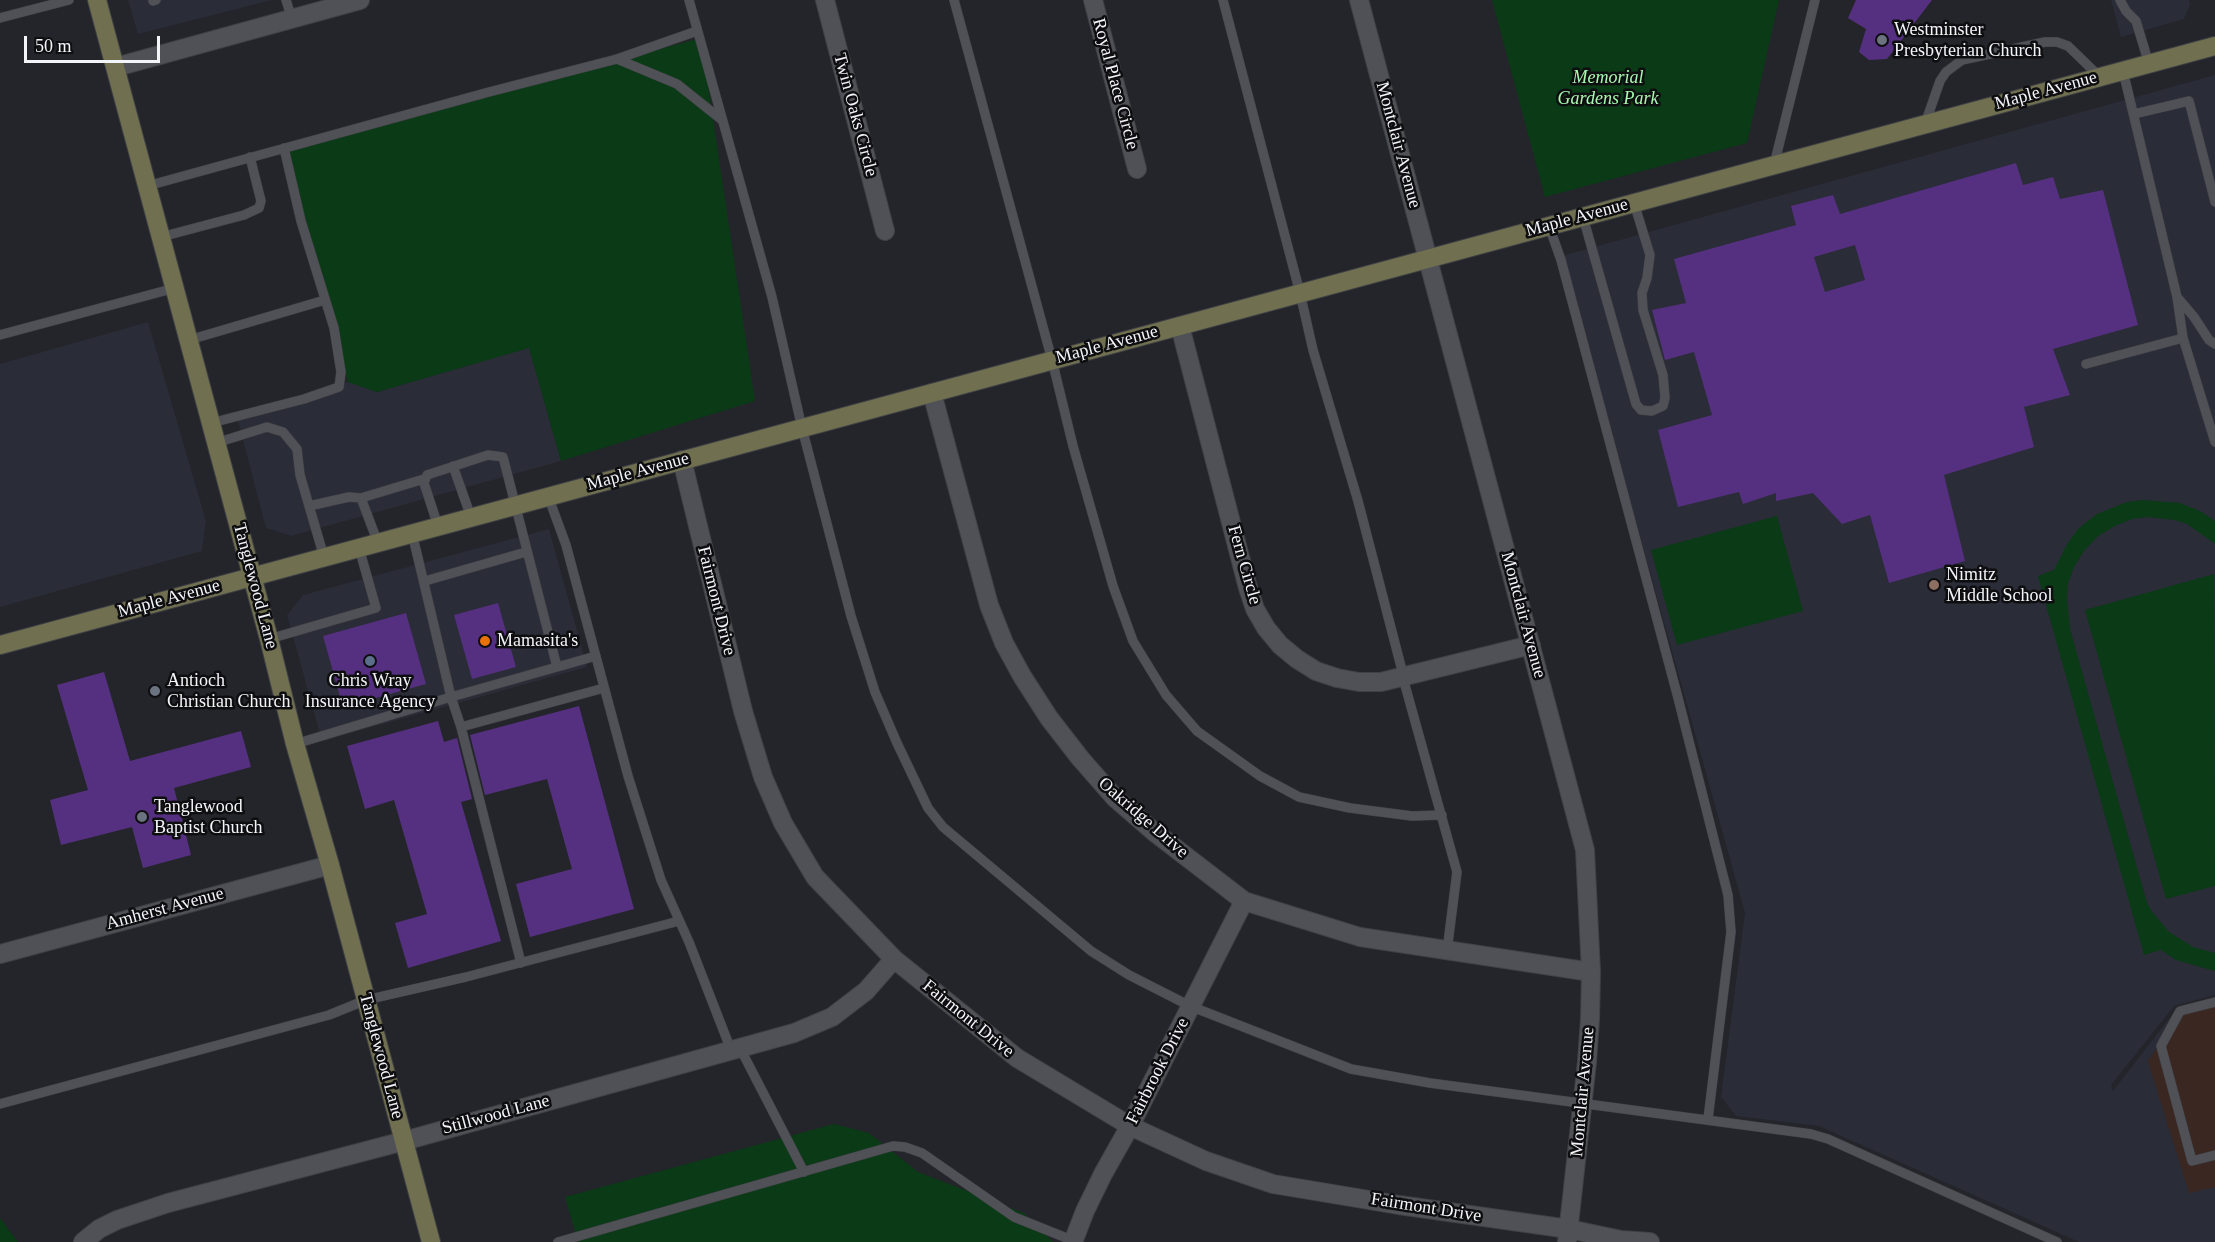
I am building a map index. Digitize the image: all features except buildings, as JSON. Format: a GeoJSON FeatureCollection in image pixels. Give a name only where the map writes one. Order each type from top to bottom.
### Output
{"type":"FeatureCollection","features":[{"type":"Feature","properties":{"kind":"main road","name":"Tanglewood Lane"},"geometry":{"type":"LineString","coordinates":[[98,0],[295,744],[330,865],[431,1242]]}},
{"type":"Feature","properties":{"kind":"main road","name":"Maple Avenue"},"geometry":{"type":"LineString","coordinates":[[0,645],[2215,46]]}},
{"type":"Feature","properties":{"kind":"street"},"geometry":{"type":"LineString","coordinates":[[116,67],[360,0]]}},
{"type":"Feature","properties":{"kind":"street","name":"Twin Oaks Circle"},"geometry":{"type":"LineString","coordinates":[[825,0],[885,231]]}},
{"type":"Feature","properties":{"kind":"street","name":"Royal Place Circle"},"geometry":{"type":"LineString","coordinates":[[1093,0],[1137,169]]}},
{"type":"Feature","properties":{"kind":"street","name":"Montclair Avenue"},"geometry":{"type":"LineString","coordinates":[[1359,0],[1585,850],[1591,972],[1587,1062],[1568,1236]]}},
{"type":"Feature","properties":{"kind":"street","name":"Fern Circle"},"geometry":{"type":"LineString","coordinates":[[1180,326],[1248,588],[1255,609],[1266,628],[1280,645],[1297,660],[1316,671],[1359,682],[1381,682],[1531,645]]}},
{"type":"Feature","properties":{"kind":"street","name":"Oakridge Drive"},"geometry":{"type":"LineString","coordinates":[[932,393],[989,605],[1005,643],[1022,676],[1062,734],[1115,798],[1153,831],[1244,901],[1360,938],[1591,972]]}},
{"type":"Feature","properties":{"kind":"street","name":"Fairmont Drive"},"geometry":{"type":"LineString","coordinates":[[682,460],[743,711],[767,786],[783,823],[815,877],[894,959],[1017,1059],[1130,1126],[1206,1161],[1273,1184],[1568,1236],[1650,1242]]}},
{"type":"Feature","properties":{"kind":"street","name":"Amherst Avenue"},"geometry":{"type":"LineString","coordinates":[[0,954],[330,865]]}},
{"type":"Feature","properties":{"kind":"street","name":"Fairbrook Drive"},"geometry":{"type":"LineString","coordinates":[[1074,1242],[1085,1211],[1103,1174],[1130,1126],[1244,901]]}},
{"type":"Feature","properties":{"kind":"street","name":"Stillwood Lane"},"geometry":{"type":"LineString","coordinates":[[83,1242],[99,1229],[117,1220],[168,1203],[404,1141],[794,1033],[832,1017],[866,991],[894,959]]}},
{"type":"Feature","properties":{"kind":"lane"},"geometry":{"type":"LineString","coordinates":[[0,18],[69,0]]}},
{"type":"Feature","properties":{"kind":"lane"},"geometry":{"type":"LineString","coordinates":[[286,0],[292,19]]}},
{"type":"Feature","properties":{"kind":"lane"},"geometry":{"type":"LineString","coordinates":[[689,0],[772,297],[802,428],[851,616],[875,692],[928,808],[943,827],[1091,951],[1129,975],[1190,1006],[1351,1069],[1430,1083],[1800,1131],[1828,1139],[2057,1242]]}},
{"type":"Feature","properties":{"kind":"lane"},"geometry":{"type":"LineString","coordinates":[[954,0],[1052,360],[1073,446],[1113,586],[1133,641],[1166,695],[1197,731],[1260,776],[1299,797],[1350,808],[1412,816],[1443,815]]}},
{"type":"Feature","properties":{"kind":"lane"},"geometry":{"type":"LineString","coordinates":[[1223,0],[1313,350],[1358,501],[1403,678],[1457,872],[1447,951]]}},
{"type":"Feature","properties":{"kind":"lane"},"geometry":{"type":"LineString","coordinates":[[1774,165],[1815,0]]}},
{"type":"Feature","properties":{"kind":"lane"},"geometry":{"type":"LineString","coordinates":[[2120,0],[2136,21],[2149,64]]}},
{"type":"Feature","properties":{"kind":"lane"},"geometry":{"type":"LineString","coordinates":[[147,186],[617,59],[697,31]]}},
{"type":"Feature","properties":{"kind":"lane"},"geometry":{"type":"LineString","coordinates":[[1925,124],[1943,77],[1956,63],[1972,58],[2045,42],[2057,42],[2068,46],[2100,76]]}},
{"type":"Feature","properties":{"kind":"lane"},"geometry":{"type":"LineString","coordinates":[[617,59],[677,84],[722,120]]}},
{"type":"Feature","properties":{"kind":"lane"},"geometry":{"type":"LineString","coordinates":[[2123,71],[2177,297],[2182,338],[2215,442]]}},
{"type":"Feature","properties":{"kind":"lane"},"geometry":{"type":"LineString","coordinates":[[2134,114],[2189,101],[2215,202]]}},
{"type":"Feature","properties":{"kind":"lane"},"geometry":{"type":"LineString","coordinates":[[211,423],[304,399],[339,387],[341,372],[334,328],[301,221],[284,148]]}},
{"type":"Feature","properties":{"kind":"lane"},"geometry":{"type":"LineString","coordinates":[[161,237],[244,215],[259,208],[261,201],[250,157]]}},
{"type":"Feature","properties":{"kind":"lane"},"geometry":{"type":"LineString","coordinates":[[1583,217],[1636,404],[1641,410],[1652,411],[1663,406],[1665,398],[1663,375],[1643,310],[1642,293],[1647,278],[1650,255],[1634,203]]}},
{"type":"Feature","properties":{"kind":"lane"},"geometry":{"type":"LineString","coordinates":[[1549,226],[1561,260],[1728,896],[1731,932],[1708,1119]]}},
{"type":"Feature","properties":{"kind":"lane"},"geometry":{"type":"LineString","coordinates":[[0,334],[175,288]]}},
{"type":"Feature","properties":{"kind":"lane"},"geometry":{"type":"LineString","coordinates":[[2177,297],[2209,340],[2215,344]]}},
{"type":"Feature","properties":{"kind":"lane"},"geometry":{"type":"LineString","coordinates":[[189,340],[326,300]]}},
{"type":"Feature","properties":{"kind":"lane"},"geometry":{"type":"LineString","coordinates":[[2086,364],[2182,338]]}},
{"type":"Feature","properties":{"kind":"lane"},"geometry":{"type":"LineString","coordinates":[[216,443],[267,428],[283,432],[297,449],[300,475],[324,557]]}},
{"type":"Feature","properties":{"kind":"lane"},"geometry":{"type":"LineString","coordinates":[[309,506],[349,497],[361,498],[424,479],[427,475],[488,455],[503,457],[557,667]]}},
{"type":"Feature","properties":{"kind":"lane"},"geometry":{"type":"LineString","coordinates":[[453,466],[471,517]]}},
{"type":"Feature","properties":{"kind":"lane"},"geometry":{"type":"LineString","coordinates":[[424,479],[438,526]]}},
{"type":"Feature","properties":{"kind":"lane"},"geometry":{"type":"LineString","coordinates":[[548,496],[566,545],[628,776],[661,880],[736,1049],[804,1172]]}},
{"type":"Feature","properties":{"kind":"lane"},"geometry":{"type":"LineString","coordinates":[[361,498],[378,543]]}},
{"type":"Feature","properties":{"kind":"lane"},"geometry":{"type":"LineString","coordinates":[[412,533],[451,697],[461,727],[520,963]]}},
{"type":"Feature","properties":{"kind":"lane"},"geometry":{"type":"LineString","coordinates":[[269,639],[376,608],[359,548]]}},
{"type":"Feature","properties":{"kind":"lane"},"geometry":{"type":"LineString","coordinates":[[424,581],[526,552]]}},
{"type":"Feature","properties":{"kind":"lane"},"geometry":{"type":"LineString","coordinates":[[295,744],[596,656]]}},
{"type":"Feature","properties":{"kind":"lane"},"geometry":{"type":"LineString","coordinates":[[461,727],[604,688]]}},
{"type":"Feature","properties":{"kind":"lane"},"geometry":{"type":"LineString","coordinates":[[0,1104],[328,1015],[366,1000],[520,963],[679,921]]}},
{"type":"Feature","properties":{"kind":"lane"},"geometry":{"type":"LineString","coordinates":[[2215,1002],[2180,1011],[2161,1046],[2192,1161],[2215,1155]]}},
{"type":"Feature","properties":{"kind":"lane"},"geometry":{"type":"LineString","coordinates":[[558,1242],[581,1239],[893,1146],[905,1147],[922,1153],[1014,1217],[1074,1242]]}},
{"type":"Feature","properties":{"kind":"shaded area"},"geometry":{"type":"Polygon","coordinates":[[[128,0],[272,0],[138,34],[128,0]]]}},
{"type":"Feature","properties":{"kind":"shaded area"},"geometry":{"type":"Polygon","coordinates":[[[2111,0],[2189,0],[2190,4],[2184,19],[2121,37],[2111,0]]]}},
{"type":"Feature","properties":{"kind":"shaded area","name":"Nimitz Middle School"},"geometry":{"type":"Polygon","coordinates":[[[2215,75],[2215,995],[2174,1006],[2111,1085],[2113,1091],[2175,1011],[2215,999],[2215,1242],[2079,1242],[1819,1126],[1736,1116],[1721,1097],[1745,913],[1562,256],[2215,75]]]}},
{"type":"Feature","properties":{"kind":"shaded area"},"geometry":{"type":"Polygon","coordinates":[[[148,322],[206,521],[202,551],[0,607],[0,364],[148,322]]]}},
{"type":"Feature","properties":{"kind":"shaded area"},"geometry":{"type":"Polygon","coordinates":[[[529,347],[561,461],[291,536],[266,528],[236,413],[348,382],[377,392],[529,347]]]}},
{"type":"Feature","properties":{"kind":"shaded area"},"geometry":{"type":"Polygon","coordinates":[[[549,529],[587,667],[322,741],[287,615],[303,595],[549,529]]]}},
{"type":"Feature","properties":{"kind":"shaded area"},"geometry":{"type":"Polygon","coordinates":[[[2215,1006],[2215,1187],[2189,1193],[2148,1061],[2180,1015],[2215,1006]]]}},
{"type":"Feature","properties":{"kind":"green space","name":"Memorial Gardens Park"},"geometry":{"type":"Polygon","coordinates":[[[1492,0],[1779,0],[1747,143],[1545,197],[1492,0]]]}},
{"type":"Feature","properties":{"kind":"green space"},"geometry":{"type":"Polygon","coordinates":[[[701,38],[755,401],[561,461],[529,348],[377,392],[348,382],[287,150],[701,38]]]}},
{"type":"Feature","properties":{"kind":"green space"},"geometry":{"type":"Polygon","coordinates":[[[2142,500],[2180,503],[2202,512],[2215,521],[2215,544],[2187,524],[2175,520],[2148,517],[2132,519],[2115,526],[2098,536],[2084,551],[2074,567],[2068,583],[2070,629],[2147,903],[2169,932],[2193,947],[2215,953],[2215,971],[2176,960],[2161,950],[2144,955],[2038,576],[2054,570],[2078,529],[2097,514],[2127,502],[2142,500]]]}},
{"type":"Feature","properties":{"kind":"green space"},"geometry":{"type":"Polygon","coordinates":[[[1777,516],[1803,611],[1677,645],[1651,550],[1777,516]]]}},
{"type":"Feature","properties":{"kind":"green space"},"geometry":{"type":"Polygon","coordinates":[[[2214,574],[2215,886],[2166,899],[2085,610],[2214,574]]]}},
{"type":"Feature","properties":{"kind":"green space"},"geometry":{"type":"Polygon","coordinates":[[[834,1124],[869,1133],[918,1172],[1024,1213],[1053,1242],[578,1242],[565,1197],[834,1124]]]}},
{"type":"Feature","properties":{"kind":"green space"},"geometry":{"type":"Polygon","coordinates":[[[0,1218],[18,1242],[0,1242],[0,1218]]]}},
{"type":"Feature","properties":{"kind":"place","name":"Westminster Presbyterian Church"},"geometry":{"type":"Point","coordinates":[1882,40]}},
{"type":"Feature","properties":{"kind":"place","name":"Nimitz Middle School"},"geometry":{"type":"Point","coordinates":[1934,585]}},
{"type":"Feature","properties":{"kind":"place","name":"Mamasita's"},"geometry":{"type":"Point","coordinates":[485,641]}},
{"type":"Feature","properties":{"kind":"place","name":"Chris Wray Insurance Agency"},"geometry":{"type":"Point","coordinates":[370,661]}},
{"type":"Feature","properties":{"kind":"place","name":"Antioch Christian Church"},"geometry":{"type":"Point","coordinates":[155,691]}},
{"type":"Feature","properties":{"kind":"place","name":"Tanglewood Baptist Church"},"geometry":{"type":"Point","coordinates":[142,817]}}]}
